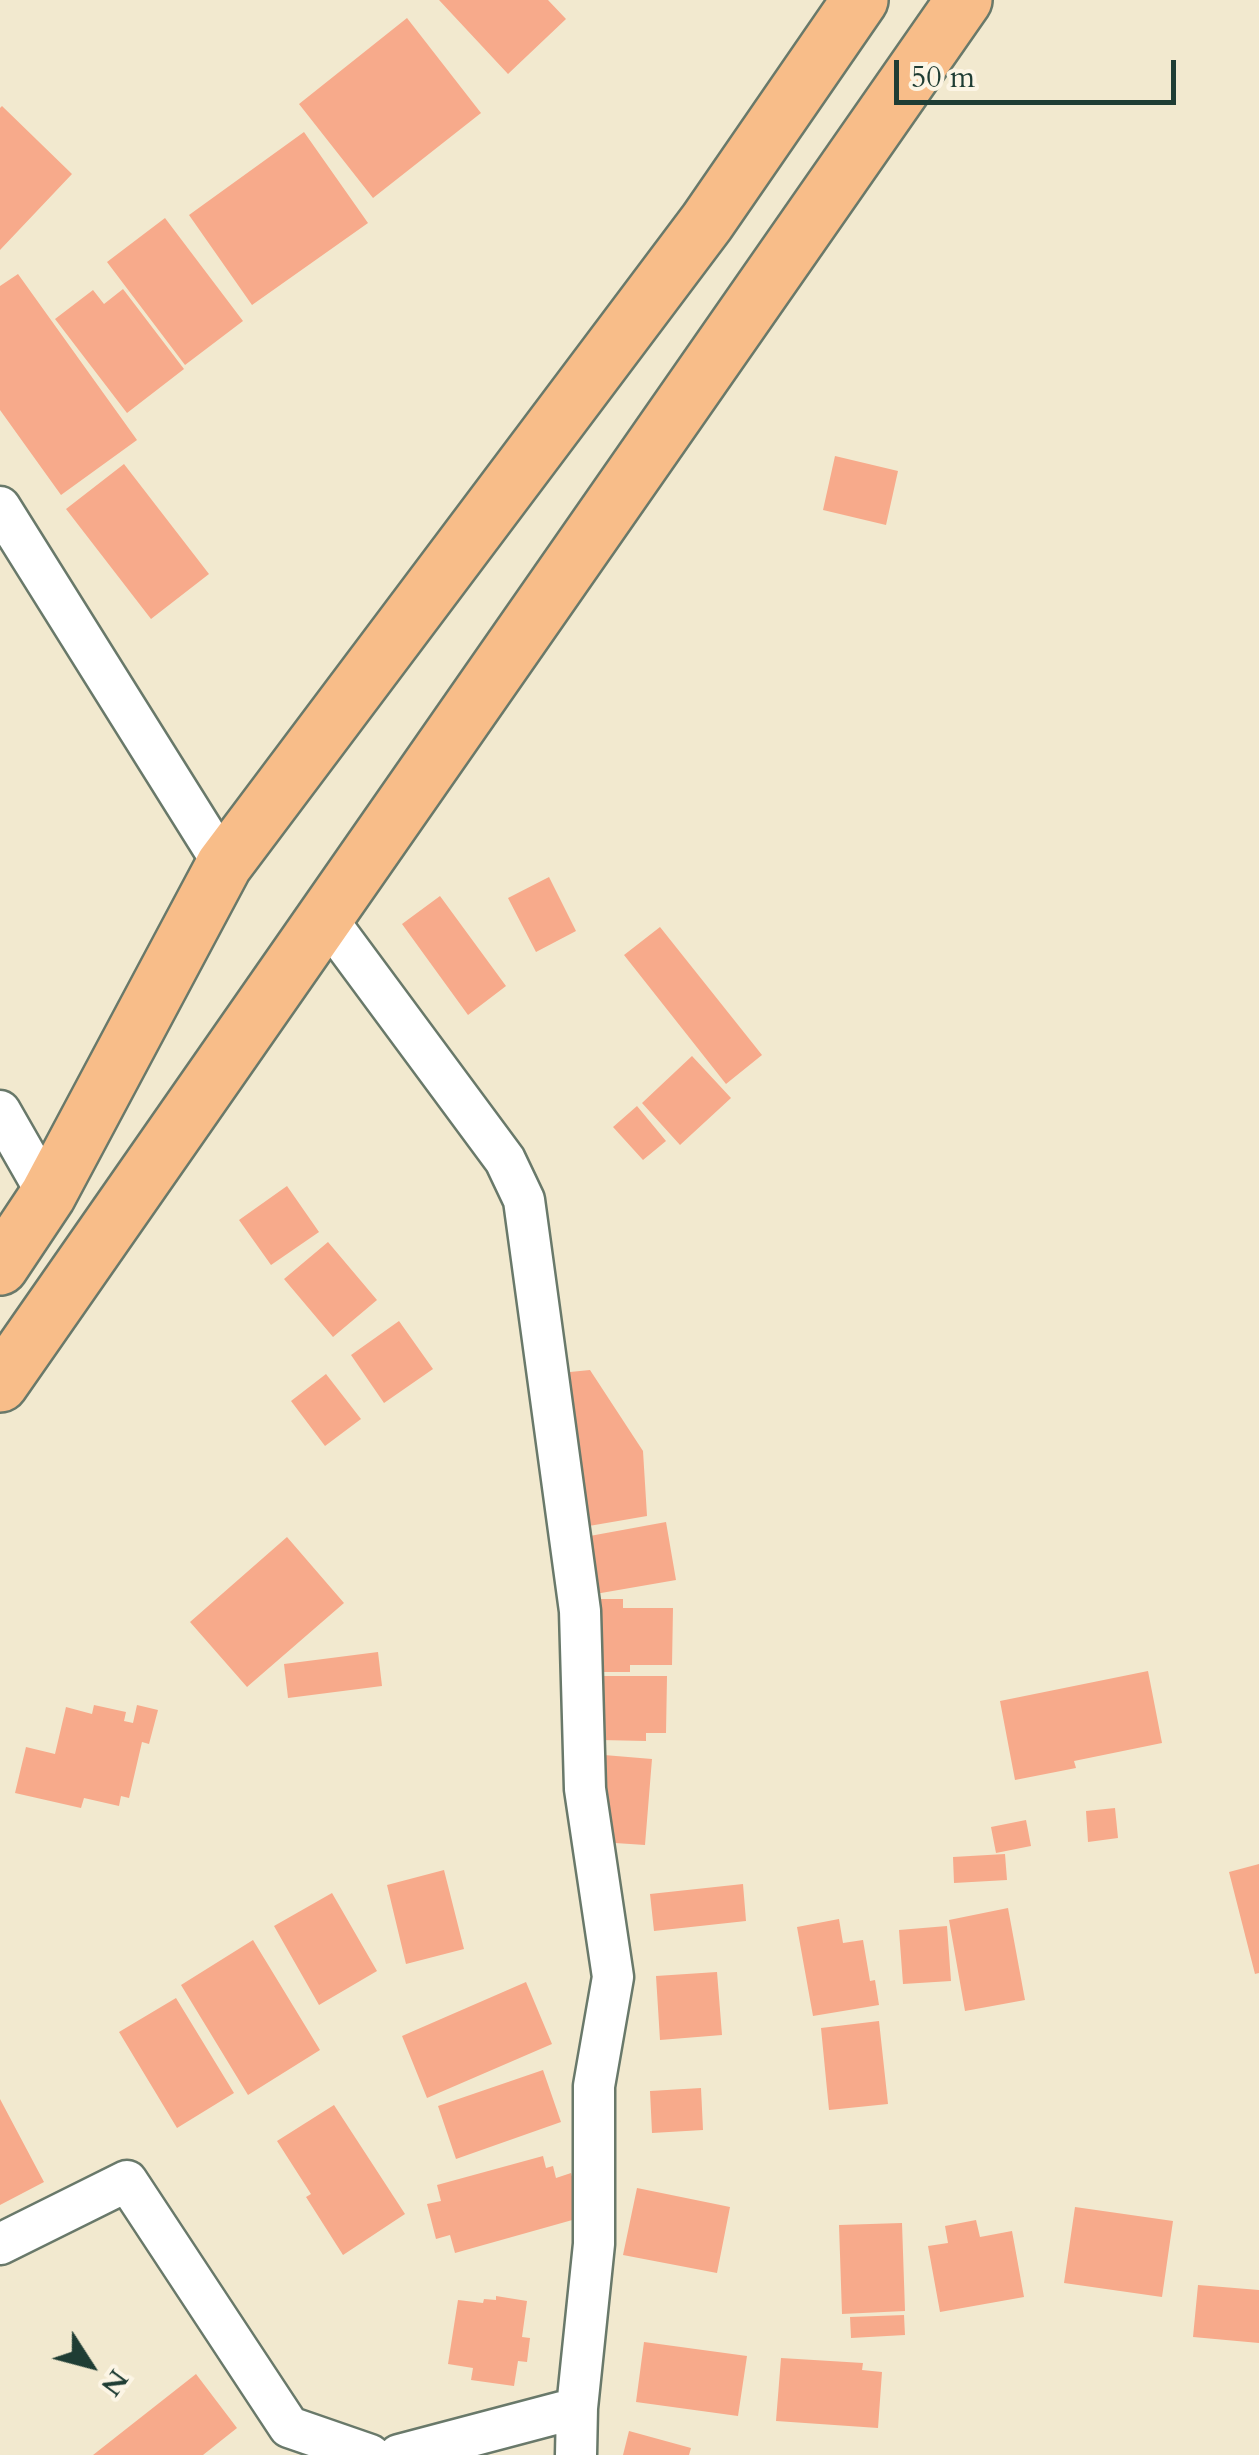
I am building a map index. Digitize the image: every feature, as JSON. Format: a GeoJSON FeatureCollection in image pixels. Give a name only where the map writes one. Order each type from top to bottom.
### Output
{"type":"FeatureCollection","features":[{"type":"Feature","properties":{"kind":"highway"},"geometry":{"type":"LineString","coordinates":[[0,1384],[964,0]]}},
{"type":"Feature","properties":{"kind":"highway"},"geometry":{"type":"LineString","coordinates":[[0,1266],[48,1194],[224,865],[708,222],[855,3]]}},
{"type":"Feature","properties":{"kind":"highway"},"geometry":{"type":"LineString","coordinates":[[708,222],[777,269]]}},
{"type":"Feature","properties":{"kind":"street"},"geometry":{"type":"LineString","coordinates":[[0,508],[224,865]]}},
{"type":"Feature","properties":{"kind":"street"},"geometry":{"type":"LineString","coordinates":[[326,918],[505,1160],[524,1200],[580,1611],[585,1790],[613,1977],[594,2086],[594,2244],[576,2455]]}},
{"type":"Feature","properties":{"kind":"street"},"geometry":{"type":"LineString","coordinates":[[0,1111],[48,1194]]}},
{"type":"Feature","properties":{"kind":"street"},"geometry":{"type":"LineString","coordinates":[[0,2244],[127,2180],[289,2427],[370,2455]]}},
{"type":"Feature","properties":{"kind":"street"},"geometry":{"type":"LineString","coordinates":[[399,2455],[577,2408]]}},
{"type":"Feature","properties":{"kind":"building"},"geometry":{"type":"Polygon","coordinates":[[[439,0],[548,0],[566,19],[508,74],[439,0]]]}},
{"type":"Feature","properties":{"kind":"building"},"geometry":{"type":"Polygon","coordinates":[[[407,18],[481,113],[373,198],[299,104],[407,18]]]}},
{"type":"Feature","properties":{"kind":"building"},"geometry":{"type":"Polygon","coordinates":[[[0,108],[72,174],[0,250],[0,108]]]}},
{"type":"Feature","properties":{"kind":"building"},"geometry":{"type":"Polygon","coordinates":[[[304,132],[368,223],[252,305],[189,215],[304,132]]]}},
{"type":"Feature","properties":{"kind":"building"},"geometry":{"type":"Polygon","coordinates":[[[165,218],[243,321],[185,365],[107,262],[165,218]]]}},
{"type":"Feature","properties":{"kind":"building"},"geometry":{"type":"Polygon","coordinates":[[[18,274],[137,440],[61,495],[0,410],[0,286],[18,274]]]}},
{"type":"Feature","properties":{"kind":"building"},"geometry":{"type":"Polygon","coordinates":[[[123,289],[184,369],[127,413],[55,319],[93,290],[104,304],[123,289]]]}},
{"type":"Feature","properties":{"kind":"building"},"geometry":{"type":"Polygon","coordinates":[[[835,456],[898,471],[886,525],[823,510],[835,456]]]}},
{"type":"Feature","properties":{"kind":"building"},"geometry":{"type":"Polygon","coordinates":[[[124,464],[209,574],[151,619],[66,509],[124,464]]]}},
{"type":"Feature","properties":{"kind":"building"},"geometry":{"type":"Polygon","coordinates":[[[549,877],[576,931],[536,952],[508,898],[549,877]]]}},
{"type":"Feature","properties":{"kind":"building"},"geometry":{"type":"Polygon","coordinates":[[[440,896],[506,986],[468,1015],[402,924],[440,896]]]}},
{"type":"Feature","properties":{"kind":"building"},"geometry":{"type":"Polygon","coordinates":[[[660,927],[762,1055],[726,1084],[624,955],[660,927]]]}},
{"type":"Feature","properties":{"kind":"building"},"geometry":{"type":"Polygon","coordinates":[[[692,1056],[731,1098],[680,1145],[642,1103],[692,1056]]]}},
{"type":"Feature","properties":{"kind":"building"},"geometry":{"type":"Polygon","coordinates":[[[637,1106],[666,1141],[643,1160],[613,1127],[637,1106]]]}},
{"type":"Feature","properties":{"kind":"building"},"geometry":{"type":"Polygon","coordinates":[[[287,1186],[319,1232],[271,1265],[239,1220],[287,1186]]]}},
{"type":"Feature","properties":{"kind":"building"},"geometry":{"type":"Polygon","coordinates":[[[328,1242],[377,1300],[333,1337],[284,1279],[328,1242]]]}},
{"type":"Feature","properties":{"kind":"building"},"geometry":{"type":"Polygon","coordinates":[[[399,1321],[433,1369],[384,1403],[351,1355],[399,1321]]]}},
{"type":"Feature","properties":{"kind":"building"},"geometry":{"type":"Polygon","coordinates":[[[590,1370],[643,1451],[647,1516],[554,1532],[540,1375],[590,1370]]]}},
{"type":"Feature","properties":{"kind":"building"},"geometry":{"type":"Polygon","coordinates":[[[326,1374],[361,1419],[325,1446],[291,1401],[326,1374]]]}},
{"type":"Feature","properties":{"kind":"building"},"geometry":{"type":"Polygon","coordinates":[[[666,1522],[676,1580],[578,1597],[568,1540],[666,1522]]]}},
{"type":"Feature","properties":{"kind":"building"},"geometry":{"type":"Polygon","coordinates":[[[287,1537],[344,1603],[247,1687],[190,1622],[287,1537]]]}},
{"type":"Feature","properties":{"kind":"building"},"geometry":{"type":"Polygon","coordinates":[[[576,1599],[623,1599],[623,1608],[673,1608],[672,1665],[630,1665],[630,1672],[575,1672],[576,1599]]]}},
{"type":"Feature","properties":{"kind":"building"},"geometry":{"type":"Polygon","coordinates":[[[378,1652],[382,1686],[288,1698],[284,1664],[378,1652]]]}},
{"type":"Feature","properties":{"kind":"building"},"geometry":{"type":"Polygon","coordinates":[[[1148,1671],[1162,1743],[1074,1761],[1076,1768],[1015,1780],[1000,1701],[1148,1671]]]}},
{"type":"Feature","properties":{"kind":"building"},"geometry":{"type":"Polygon","coordinates":[[[581,1676],[667,1676],[666,1733],[646,1733],[646,1741],[601,1740],[581,1676]]]}},
{"type":"Feature","properties":{"kind":"building"},"geometry":{"type":"Polygon","coordinates":[[[94,1705],[126,1712],[124,1721],[133,1723],[137,1705],[158,1710],[149,1744],[142,1742],[129,1798],[121,1796],[119,1806],[84,1798],[81,1808],[15,1793],[26,1747],[55,1754],[66,1707],[92,1714],[94,1705]]]}},
{"type":"Feature","properties":{"kind":"building"},"geometry":{"type":"Polygon","coordinates":[[[592,1754],[652,1759],[645,1845],[585,1841],[592,1754]]]}},
{"type":"Feature","properties":{"kind":"building"},"geometry":{"type":"Polygon","coordinates":[[[1115,1808],[1118,1838],[1088,1842],[1086,1811],[1115,1808]]]}},
{"type":"Feature","properties":{"kind":"building"},"geometry":{"type":"Polygon","coordinates":[[[1026,1820],[1031,1846],[996,1853],[991,1827],[1026,1820]]]}},
{"type":"Feature","properties":{"kind":"building"},"geometry":{"type":"Polygon","coordinates":[[[1005,1854],[1007,1880],[954,1883],[953,1857],[1005,1854]]]}},
{"type":"Feature","properties":{"kind":"building"},"geometry":{"type":"Polygon","coordinates":[[[1259,1864],[1259,1973],[1255,1974],[1229,1872],[1259,1864]]]}},
{"type":"Feature","properties":{"kind":"building"},"geometry":{"type":"Polygon","coordinates":[[[444,1870],[464,1949],[406,1964],[387,1885],[444,1870]]]}},
{"type":"Feature","properties":{"kind":"building"},"geometry":{"type":"Polygon","coordinates":[[[743,1884],[746,1921],[654,1931],[650,1894],[743,1884]]]}},
{"type":"Feature","properties":{"kind":"building"},"geometry":{"type":"Polygon","coordinates":[[[332,1893],[377,1971],[319,2005],[274,1926],[332,1893]]]}},
{"type":"Feature","properties":{"kind":"building"},"geometry":{"type":"Polygon","coordinates":[[[1008,1908],[1025,2000],[965,2011],[949,1920],[1008,1908]]]}},
{"type":"Feature","properties":{"kind":"building"},"geometry":{"type":"Polygon","coordinates":[[[839,1919],[843,1943],[863,1940],[870,1981],[875,1980],[879,2005],[813,2016],[797,1927],[839,1919]]]}},
{"type":"Feature","properties":{"kind":"building"},"geometry":{"type":"Polygon","coordinates":[[[947,1926],[951,1981],[903,1984],[899,1930],[947,1926]]]}},
{"type":"Feature","properties":{"kind":"building"},"geometry":{"type":"Polygon","coordinates":[[[253,1940],[320,2050],[248,2095],[181,1985],[253,1940]]]}},
{"type":"Feature","properties":{"kind":"building"},"geometry":{"type":"Polygon","coordinates":[[[717,1972],[722,2035],[660,2040],[656,1976],[717,1972]]]}},
{"type":"Feature","properties":{"kind":"building"},"geometry":{"type":"Polygon","coordinates":[[[526,1982],[552,2044],[427,2098],[402,2036],[526,1982]]]}},
{"type":"Feature","properties":{"kind":"building"},"geometry":{"type":"Polygon","coordinates":[[[176,1998],[234,2093],[177,2128],[119,2032],[176,1998]]]}},
{"type":"Feature","properties":{"kind":"building"},"geometry":{"type":"Polygon","coordinates":[[[879,2021],[888,2104],[829,2110],[821,2028],[879,2021]]]}},
{"type":"Feature","properties":{"kind":"building"},"geometry":{"type":"Polygon","coordinates":[[[543,2070],[561,2122],[456,2159],[438,2106],[543,2070]]]}},
{"type":"Feature","properties":{"kind":"building"},"geometry":{"type":"Polygon","coordinates":[[[701,2088],[703,2130],[652,2133],[650,2091],[701,2088]]]}},
{"type":"Feature","properties":{"kind":"building"},"geometry":{"type":"Polygon","coordinates":[[[0,2099],[44,2182],[0,2205],[0,2099]]]}},
{"type":"Feature","properties":{"kind":"building"},"geometry":{"type":"Polygon","coordinates":[[[334,2105],[405,2214],[343,2255],[277,2141],[334,2105]]]}},
{"type":"Feature","properties":{"kind":"building"},"geometry":{"type":"Polygon","coordinates":[[[543,2156],[546,2168],[553,2166],[556,2178],[571,2173],[583,2217],[455,2253],[450,2235],[436,2239],[427,2204],[441,2201],[437,2185],[543,2156]]]}},
{"type":"Feature","properties":{"kind":"building"},"geometry":{"type":"Polygon","coordinates":[[[637,2188],[730,2207],[717,2273],[623,2255],[637,2188]]]}},
{"type":"Feature","properties":{"kind":"building"},"geometry":{"type":"Polygon","coordinates":[[[1075,2207],[1173,2221],[1162,2297],[1064,2283],[1075,2207]]]}},
{"type":"Feature","properties":{"kind":"building"},"geometry":{"type":"Polygon","coordinates":[[[976,2220],[980,2237],[1012,2231],[1024,2297],[940,2312],[928,2246],[948,2243],[945,2226],[976,2220]]]}},
{"type":"Feature","properties":{"kind":"building"},"geometry":{"type":"Polygon","coordinates":[[[902,2223],[905,2311],[842,2314],[839,2225],[902,2223]]]}},
{"type":"Feature","properties":{"kind":"building"},"geometry":{"type":"Polygon","coordinates":[[[1198,2285],[1259,2290],[1259,2343],[1193,2337],[1198,2285]]]}},
{"type":"Feature","properties":{"kind":"building"},"geometry":{"type":"Polygon","coordinates":[[[496,2296],[527,2301],[522,2337],[530,2338],[527,2362],[518,2361],[514,2386],[471,2380],[473,2368],[448,2364],[458,2300],[483,2303],[484,2299],[496,2300],[496,2296]]]}},
{"type":"Feature","properties":{"kind":"building"},"geometry":{"type":"Polygon","coordinates":[[[904,2315],[905,2335],[851,2338],[850,2317],[904,2315]]]}},
{"type":"Feature","properties":{"kind":"building"},"geometry":{"type":"Polygon","coordinates":[[[644,2342],[747,2356],[738,2416],[636,2402],[644,2342]]]}},
{"type":"Feature","properties":{"kind":"building"},"geometry":{"type":"Polygon","coordinates":[[[781,2358],[863,2363],[862,2370],[882,2372],[878,2428],[776,2421],[781,2358]]]}},
{"type":"Feature","properties":{"kind":"building"},"geometry":{"type":"Polygon","coordinates":[[[196,2374],[237,2428],[203,2455],[93,2455],[196,2374]]]}},
{"type":"Feature","properties":{"kind":"building"},"geometry":{"type":"Polygon","coordinates":[[[629,2431],[691,2448],[689,2455],[623,2455],[629,2431]]]}}]}
